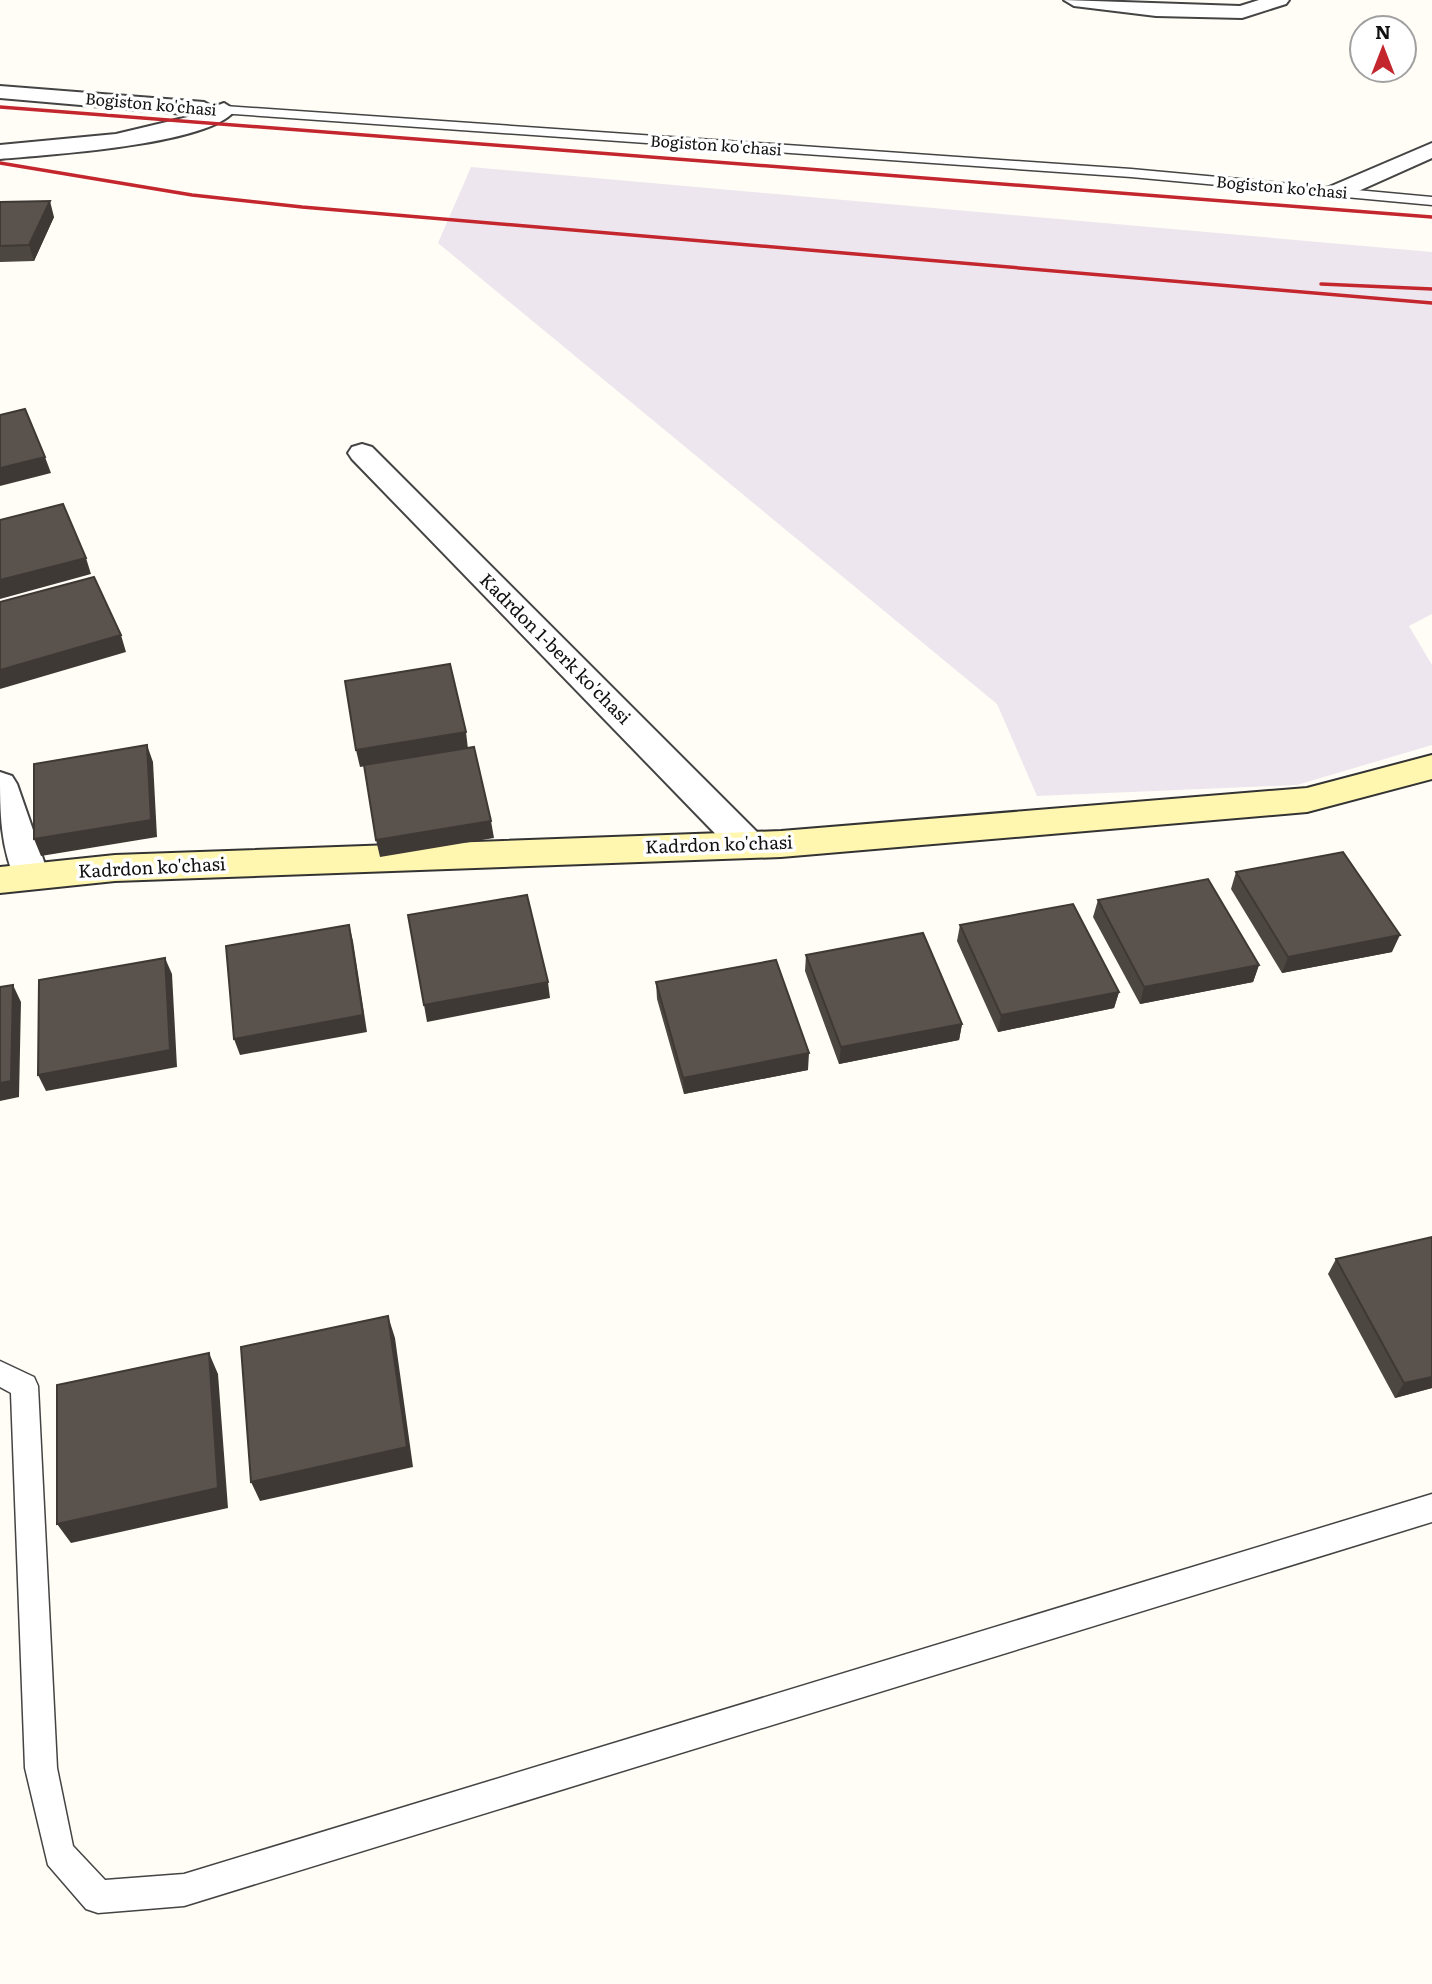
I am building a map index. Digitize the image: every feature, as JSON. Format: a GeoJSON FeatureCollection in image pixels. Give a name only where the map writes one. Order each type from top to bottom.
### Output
{"type":"FeatureCollection","features":[{"type":"Feature","properties":{"kind":"street"},"geometry":{"type":"LineString","coordinates":[[1074,0],[1156,10],[1242,12],[1279,0]]}},
{"type":"Feature","properties":{"kind":"street","name":"Bogiston ko'chasi"},"geometry":{"type":"LineString","coordinates":[[0,92],[223,110]]}},
{"type":"Feature","properties":{"kind":"street"},"geometry":{"type":"LineString","coordinates":[[0,152],[105,142],[205,122],[223,110]]}},
{"type":"Feature","properties":{"kind":"street"},"geometry":{"type":"LineString","coordinates":[[1337,192],[1432,150]]}},
{"type":"Feature","properties":{"kind":"street","name":"Kadrdon 1-berk ko'chasi"},"geometry":{"type":"LineString","coordinates":[[362,453],[748,845]]}},
{"type":"Feature","properties":{"kind":"street","name":"Kadrdon ko'chasi"},"geometry":{"type":"LineString","coordinates":[[15,878],[115,868],[748,845],[1307,800],[1432,767]]}},
{"type":"Feature","properties":{"kind":"street"},"geometry":{"type":"LineString","coordinates":[[0,784],[15,878]]}},
{"type":"Feature","properties":{"kind":"lane","name":"Bogiston ko'chasi"},"geometry":{"type":"LineString","coordinates":[[223,110],[1131,173],[1432,201]]}},
{"type":"Feature","properties":{"kind":"lane"},"geometry":{"type":"LineString","coordinates":[[0,1373],[24,1386],[41,1768],[59,1854],[98,1897],[184,1890],[1432,1508]]}},
{"type":"Feature","properties":{"kind":"shaded area"},"geometry":{"type":"Polygon","coordinates":[[[471,167],[1432,252],[1432,614],[1409,626],[1432,665],[1432,745],[1297,785],[1037,796],[997,704],[438,243],[471,167]]]}},
{"type":"Feature","properties":{"kind":"building"},"geometry":{"type":"Polygon","coordinates":[[[50,201],[29,245],[0,246],[0,202],[50,201]]]}},
{"type":"Feature","properties":{"kind":"building"},"geometry":{"type":"Polygon","coordinates":[[[25,409],[45,457],[0,468],[0,415],[25,409]]]}},
{"type":"Feature","properties":{"kind":"building"},"geometry":{"type":"Polygon","coordinates":[[[63,504],[86,558],[0,580],[0,520],[63,504]]]}},
{"type":"Feature","properties":{"kind":"building"},"geometry":{"type":"Polygon","coordinates":[[[94,577],[121,635],[0,670],[0,602],[94,577]]]}},
{"type":"Feature","properties":{"kind":"building"},"geometry":{"type":"Polygon","coordinates":[[[450,664],[466,732],[356,750],[345,681],[450,664]]]}},
{"type":"Feature","properties":{"kind":"building"},"geometry":{"type":"Polygon","coordinates":[[[147,745],[151,820],[34,839],[34,764],[147,745]]]}},
{"type":"Feature","properties":{"kind":"building"},"geometry":{"type":"Polygon","coordinates":[[[474,747],[491,821],[376,840],[364,765],[474,747]]]}},
{"type":"Feature","properties":{"kind":"building"},"geometry":{"type":"Polygon","coordinates":[[[1343,852],[1400,935],[1288,957],[1236,872],[1343,852]]]}},
{"type":"Feature","properties":{"kind":"building"},"geometry":{"type":"Polygon","coordinates":[[[1208,879],[1259,965],[1144,987],[1098,900],[1208,879]]]}},
{"type":"Feature","properties":{"kind":"building"},"geometry":{"type":"Polygon","coordinates":[[[527,895],[548,982],[424,1005],[408,915],[527,895]]]}},
{"type":"Feature","properties":{"kind":"building"},"geometry":{"type":"Polygon","coordinates":[[[1073,904],[1119,992],[1001,1015],[960,925],[1073,904]]]}},
{"type":"Feature","properties":{"kind":"building"},"geometry":{"type":"Polygon","coordinates":[[[349,925],[363,1015],[234,1039],[226,946],[349,925]]]}},
{"type":"Feature","properties":{"kind":"building"},"geometry":{"type":"Polygon","coordinates":[[[923,933],[962,1024],[841,1047],[806,955],[923,933]]]}},
{"type":"Feature","properties":{"kind":"building"},"geometry":{"type":"Polygon","coordinates":[[[165,958],[170,1050],[38,1075],[39,980],[165,958]]]}},
{"type":"Feature","properties":{"kind":"building"},"geometry":{"type":"Polygon","coordinates":[[[776,960],[809,1053],[683,1078],[656,982],[776,960]]]}},
{"type":"Feature","properties":{"kind":"building"},"geometry":{"type":"Polygon","coordinates":[[[13,985],[11,1081],[0,1083],[0,987],[13,985]]]}},
{"type":"Feature","properties":{"kind":"building"},"geometry":{"type":"Polygon","coordinates":[[[1432,1237],[1432,1377],[1404,1383],[1336,1259],[1432,1237]]]}},
{"type":"Feature","properties":{"kind":"building"},"geometry":{"type":"Polygon","coordinates":[[[388,1316],[407,1447],[251,1482],[241,1347],[388,1316]]]}},
{"type":"Feature","properties":{"kind":"building"},"geometry":{"type":"Polygon","coordinates":[[[209,1353],[218,1488],[57,1524],[57,1385],[209,1353]]]}},
{"type":"Feature","properties":{"kind":"railway"},"geometry":{"type":"LineString","coordinates":[[0,107],[1432,217]]}},
{"type":"Feature","properties":{"kind":"railway"},"geometry":{"type":"LineString","coordinates":[[0,163],[192,195],[302,207],[1432,303]]}},
{"type":"Feature","properties":{"kind":"railway"},"geometry":{"type":"LineString","coordinates":[[1321,284],[1432,289]]}}]}
